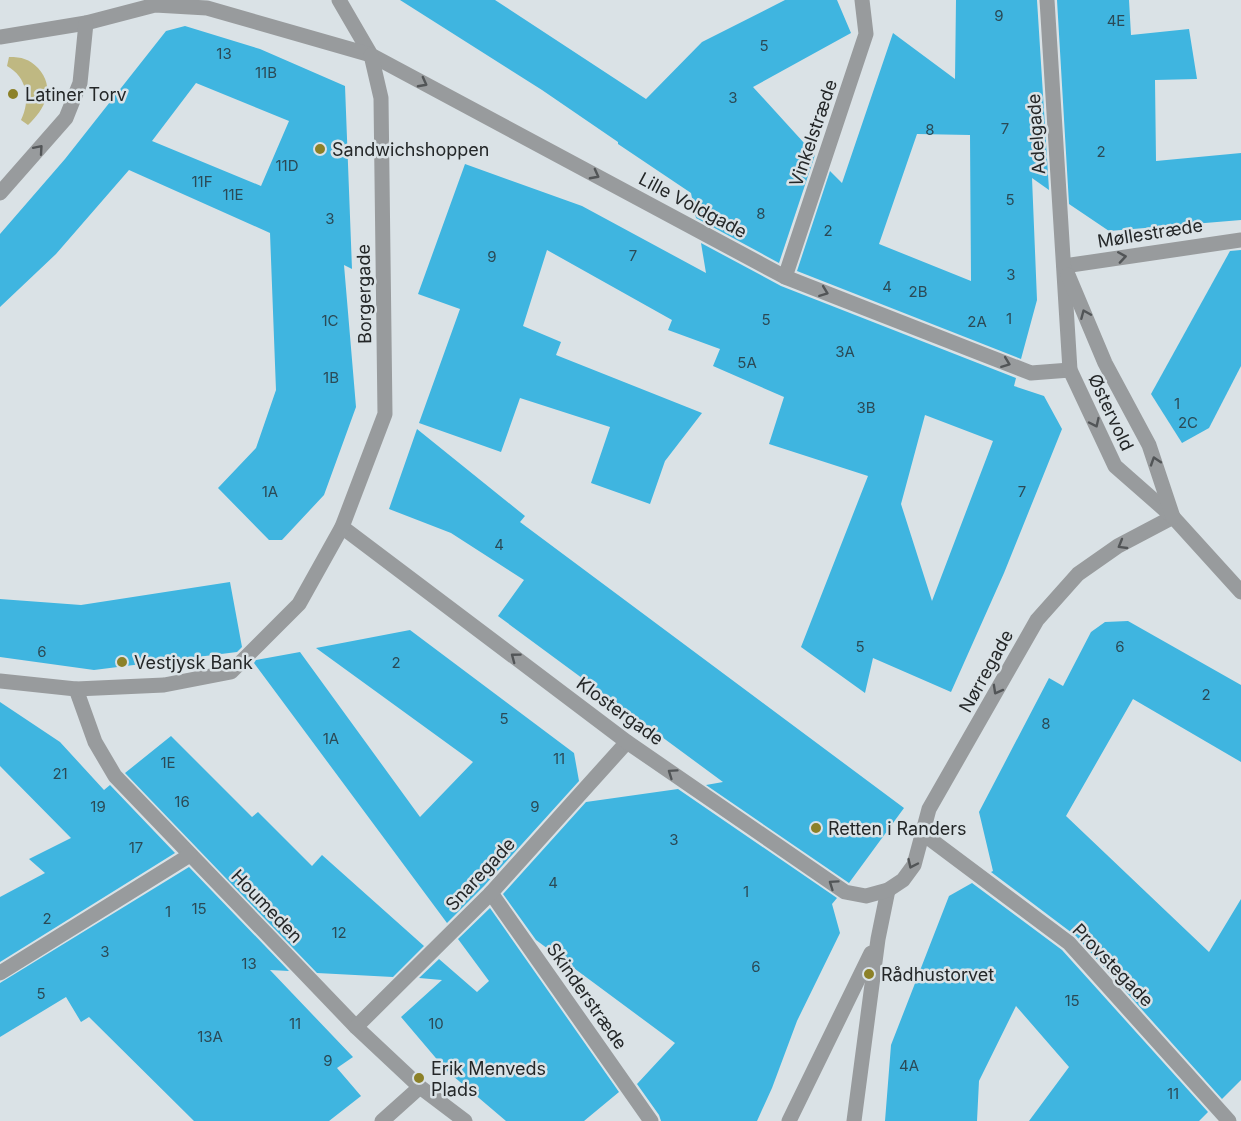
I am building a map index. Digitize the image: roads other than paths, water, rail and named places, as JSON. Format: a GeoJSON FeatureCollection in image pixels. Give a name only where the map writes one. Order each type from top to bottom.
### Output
{"type":"FeatureCollection","features":[{"type":"Feature","properties":{"kind":"street"},"geometry":{"type":"LineString","coordinates":[[339,0],[371,55]]}},
{"type":"Feature","properties":{"kind":"street","name":"Vinkelstræde"},"geometry":{"type":"LineString","coordinates":[[785,277],[866,34],[862,0]]}},
{"type":"Feature","properties":{"kind":"street","name":"Adelgade"},"geometry":{"type":"LineString","coordinates":[[1047,0],[1070,369]]}},
{"type":"Feature","properties":{"kind":"street","name":"Lille Voldgade"},"geometry":{"type":"LineString","coordinates":[[0,37],[86,23],[154,5],[207,8],[371,55],[785,277],[1031,373],[1070,369]]}},
{"type":"Feature","properties":{"kind":"street"},"geometry":{"type":"LineString","coordinates":[[0,193],[66,117],[80,82],[86,23]]}},
{"type":"Feature","properties":{"kind":"street","name":"Borgergade"},"geometry":{"type":"LineString","coordinates":[[0,681],[76,689],[164,685],[231,672],[299,604],[342,527],[384,414],[381,98],[371,55]]}},
{"type":"Feature","properties":{"kind":"street","name":"Møllestræde"},"geometry":{"type":"LineString","coordinates":[[1064,266],[1241,240]]}},
{"type":"Feature","properties":{"kind":"street","name":"Adelgade"},"geometry":{"type":"LineString","coordinates":[[1064,266],[1106,363]]}},
{"type":"Feature","properties":{"kind":"street","name":"Østervold"},"geometry":{"type":"LineString","coordinates":[[1106,363],[1149,446],[1173,517]]}},
{"type":"Feature","properties":{"kind":"street","name":"Østervold"},"geometry":{"type":"LineString","coordinates":[[1070,369],[1114,466],[1173,517],[1241,592]]}},
{"type":"Feature","properties":{"kind":"street","name":"Nørregade"},"geometry":{"type":"LineString","coordinates":[[888,890],[903,880],[914,865],[929,809],[1037,620],[1078,574],[1118,546],[1173,517]]}},
{"type":"Feature","properties":{"kind":"street","name":"Klostergade"},"geometry":{"type":"LineString","coordinates":[[342,527],[627,742],[845,892],[866,896],[888,890]]}},
{"type":"Feature","properties":{"kind":"street","name":"Houmeden"},"geometry":{"type":"LineString","coordinates":[[76,689],[95,742],[116,776],[356,1027],[420,1087],[465,1121]]}},
{"type":"Feature","properties":{"kind":"street","name":"Snaregade"},"geometry":{"type":"LineString","coordinates":[[356,1027],[491,893],[627,742]]}},
{"type":"Feature","properties":{"kind":"street","name":"Provstegade"},"geometry":{"type":"LineString","coordinates":[[922,833],[1069,943],[1229,1121]]}},
{"type":"Feature","properties":{"kind":"street"},"geometry":{"type":"LineString","coordinates":[[0,973],[190,855]]}},
{"type":"Feature","properties":{"kind":"street"},"geometry":{"type":"LineString","coordinates":[[854,1121],[878,939],[888,890]]}},
{"type":"Feature","properties":{"kind":"street","name":"Skinderstræde"},"geometry":{"type":"LineString","coordinates":[[491,893],[651,1121]]}},
{"type":"Feature","properties":{"kind":"street"},"geometry":{"type":"LineString","coordinates":[[789,1121],[878,939]]}},
{"type":"Feature","properties":{"kind":"street"},"geometry":{"type":"LineString","coordinates":[[382,1121],[420,1087]]}},
{"type":"Feature","properties":{"kind":"place","name":"Latiner Torv"},"geometry":{"type":"Point","coordinates":[13,94]}},
{"type":"Feature","properties":{"kind":"place","name":"Sandwichshoppen"},"geometry":{"type":"Point","coordinates":[320,149]}},
{"type":"Feature","properties":{"kind":"place","name":"Vestjysk Bank"},"geometry":{"type":"Point","coordinates":[122,662]}},
{"type":"Feature","properties":{"kind":"place","name":"Retten i Randers"},"geometry":{"type":"Point","coordinates":[816,828]}},
{"type":"Feature","properties":{"kind":"place","name":"Rådhustorvet"},"geometry":{"type":"Point","coordinates":[869,974]}},
{"type":"Feature","properties":{"kind":"place","name":"Erik Menveds Plads"},"geometry":{"type":"Point","coordinates":[419,1078]}}]}
